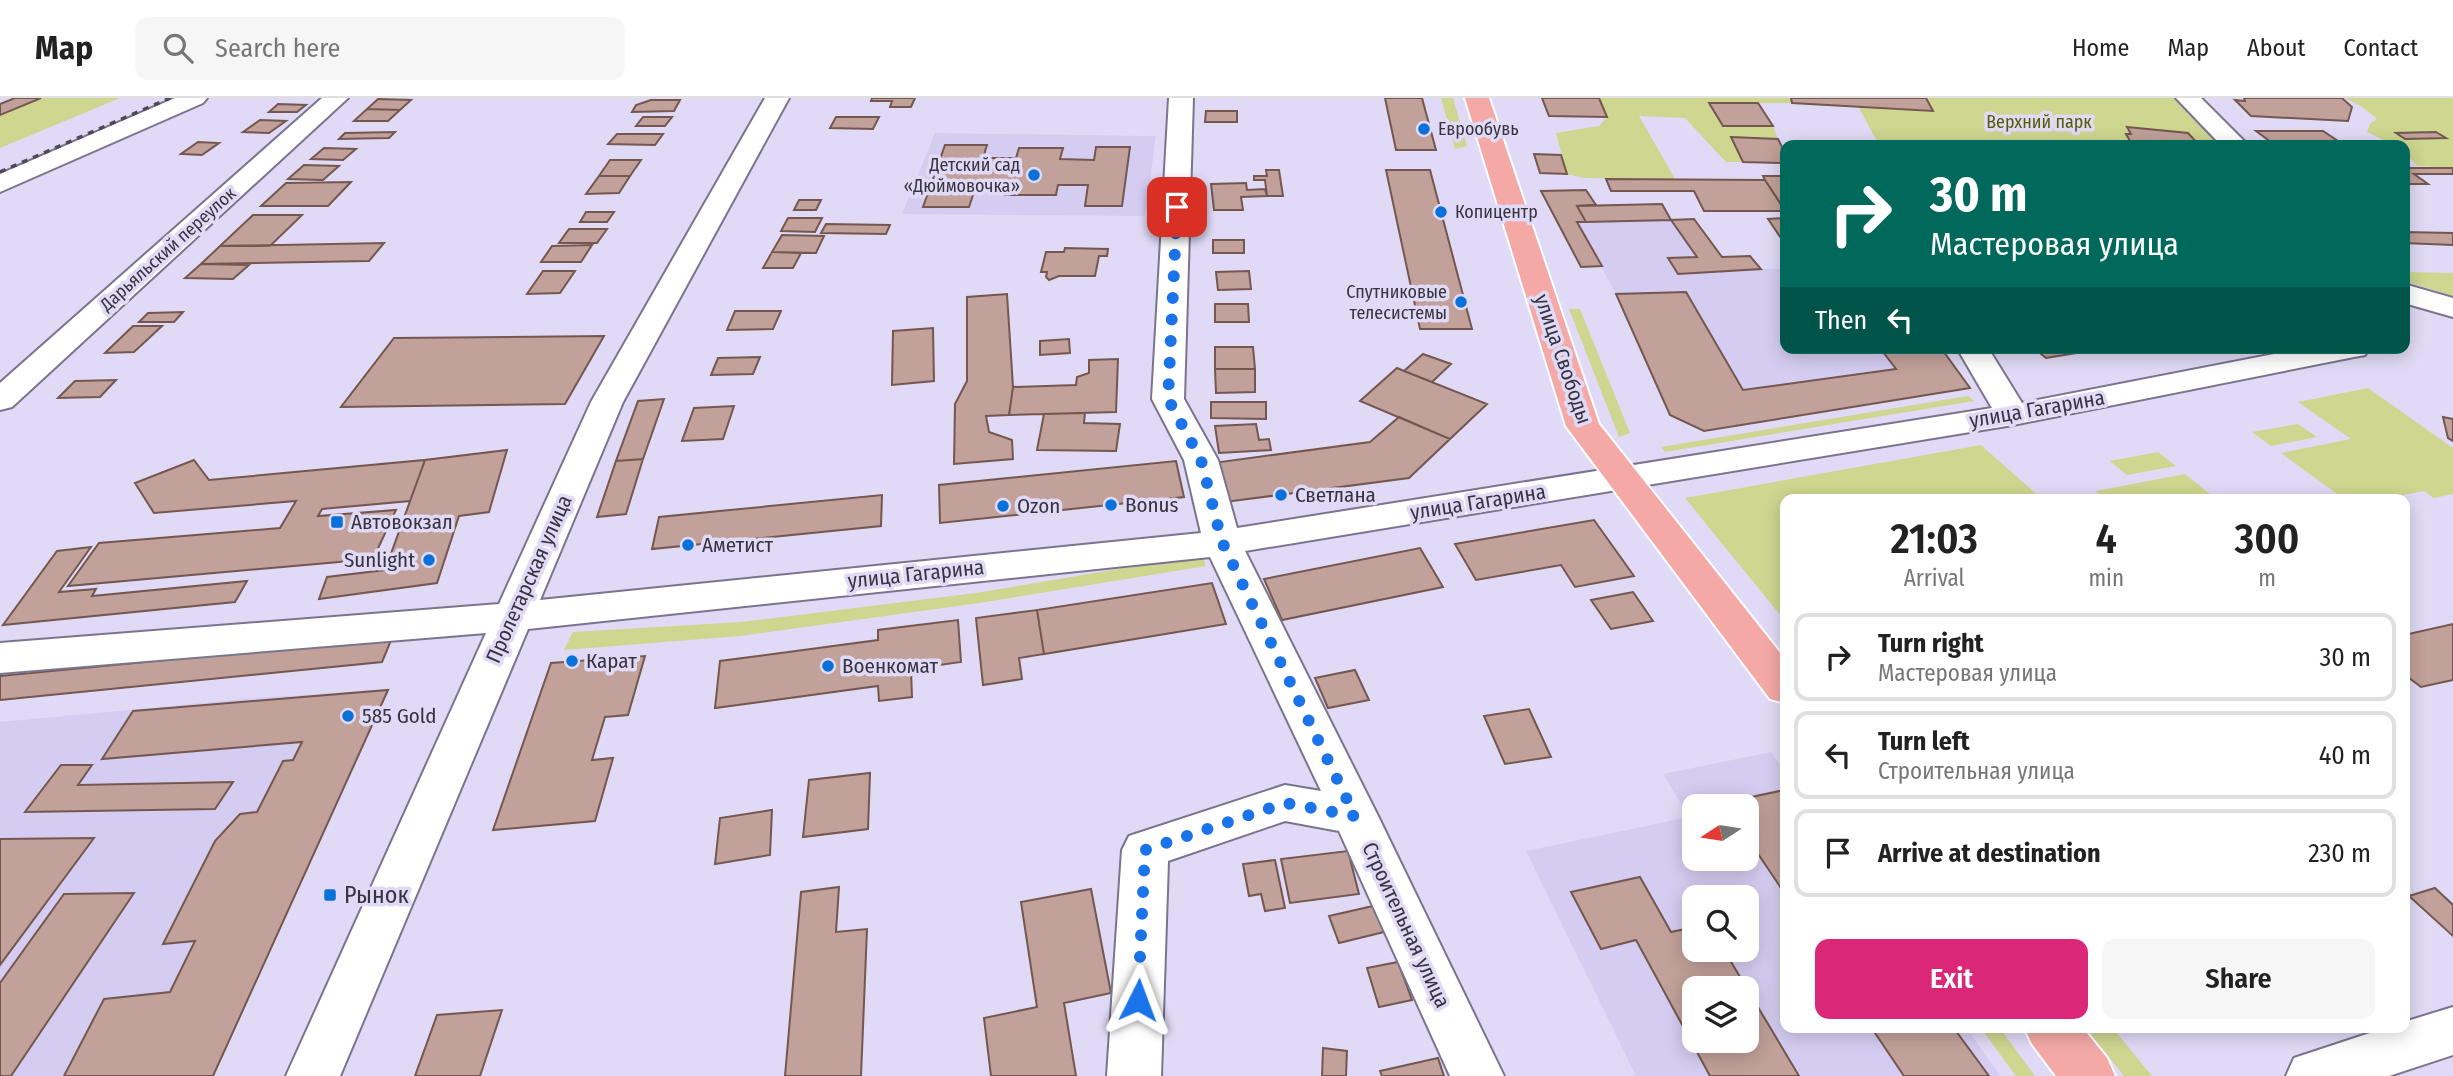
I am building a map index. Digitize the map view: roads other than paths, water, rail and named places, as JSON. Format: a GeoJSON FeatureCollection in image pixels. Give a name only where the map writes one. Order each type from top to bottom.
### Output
{"type":"FeatureCollection","features":[{"type":"Feature","properties":{"kind":"main road","name":"улица Свободы"},"geometry":{"type":"LineString","coordinates":[[1477,98],[1583,426],[1780,682]]}},
{"type":"Feature","properties":{"kind":"main road"},"geometry":{"type":"LineString","coordinates":[[2055,1033],[2088,1076]]}},
{"type":"Feature","properties":{"kind":"street"},"geometry":{"type":"LineString","coordinates":[[0,184],[195,98]]}},
{"type":"Feature","properties":{"kind":"street","name":"Дарьяльский переулок"},"geometry":{"type":"LineString","coordinates":[[0,400],[336,98]]}},
{"type":"Feature","properties":{"kind":"street","name":"Пролетарская улица"},"geometry":{"type":"LineString","coordinates":[[313,1076],[607,402],[777,98]]}},
{"type":"Feature","properties":{"kind":"street","name":"Строительная улица"},"geometry":{"type":"LineString","coordinates":[[1181,98],[1168,399],[1201,460],[1222,542],[1477,1076]]}},
{"type":"Feature","properties":{"kind":"street"},"geometry":{"type":"LineString","coordinates":[[2188,98],[2230,140]]}},
{"type":"Feature","properties":{"kind":"street"},"geometry":{"type":"LineString","coordinates":[[2410,295],[2453,308]]}},
{"type":"Feature","properties":{"kind":"street"},"geometry":{"type":"LineString","coordinates":[[2410,323],[2453,319]]}},
{"type":"Feature","properties":{"kind":"street"},"geometry":{"type":"LineString","coordinates":[[1976,354],[2013,415]]}},
{"type":"Feature","properties":{"kind":"street","name":"улица Гагарина"},"geometry":{"type":"LineString","coordinates":[[0,658],[512,617],[1222,542],[2013,415],[2323,354]]}},
{"type":"Feature","properties":{"kind":"street"},"geometry":{"type":"LineString","coordinates":[[1134,1076],[1145,850],[1285,803],[1355,816]]}},
{"type":"Feature","properties":{"kind":"street"},"geometry":{"type":"LineString","coordinates":[[2314,1076],[2453,1031]]}},
{"type":"Feature","properties":{"kind":"railway"},"geometry":{"type":"LineString","coordinates":[[0,172],[170,98]]}},
{"type":"Feature","properties":{"kind":"place","name":"Еврообувь"},"geometry":{"type":"Point","coordinates":[1424,129]}},
{"type":"Feature","properties":{"kind":"place","name":"Детский сад «Дюймовочка»"},"geometry":{"type":"Point","coordinates":[1034,175]}},
{"type":"Feature","properties":{"kind":"place","name":"Копицентр"},"geometry":{"type":"Point","coordinates":[1441,212]}},
{"type":"Feature","properties":{"kind":"place","name":"Спутниковые телесистемы"},"geometry":{"type":"Point","coordinates":[1461,302]}},
{"type":"Feature","properties":{"kind":"place","name":"Светлана"},"geometry":{"type":"Point","coordinates":[1281,495]}},
{"type":"Feature","properties":{"kind":"place","name":"Bonus"},"geometry":{"type":"Point","coordinates":[1111,505]}},
{"type":"Feature","properties":{"kind":"place","name":"Ozon"},"geometry":{"type":"Point","coordinates":[1003,506]}},
{"type":"Feature","properties":{"kind":"place","name":"Автовокзал"},"geometry":{"type":"Point","coordinates":[337,522]}},
{"type":"Feature","properties":{"kind":"place","name":"Аметист"},"geometry":{"type":"Point","coordinates":[688,545]}},
{"type":"Feature","properties":{"kind":"place","name":"Sunlight"},"geometry":{"type":"Point","coordinates":[429,560]}},
{"type":"Feature","properties":{"kind":"place","name":"Карат"},"geometry":{"type":"Point","coordinates":[572,661]}},
{"type":"Feature","properties":{"kind":"place","name":"Военкомат"},"geometry":{"type":"Point","coordinates":[828,666]}},
{"type":"Feature","properties":{"kind":"place","name":"585 Gold"},"geometry":{"type":"Point","coordinates":[348,716]}},
{"type":"Feature","properties":{"kind":"place","name":"Рынок"},"geometry":{"type":"Point","coordinates":[330,895]}},
{"type":"Feature","properties":{"kind":"park label","name":"Верхний парк"},"geometry":{"type":"Point","coordinates":[2039,122]}}]}
